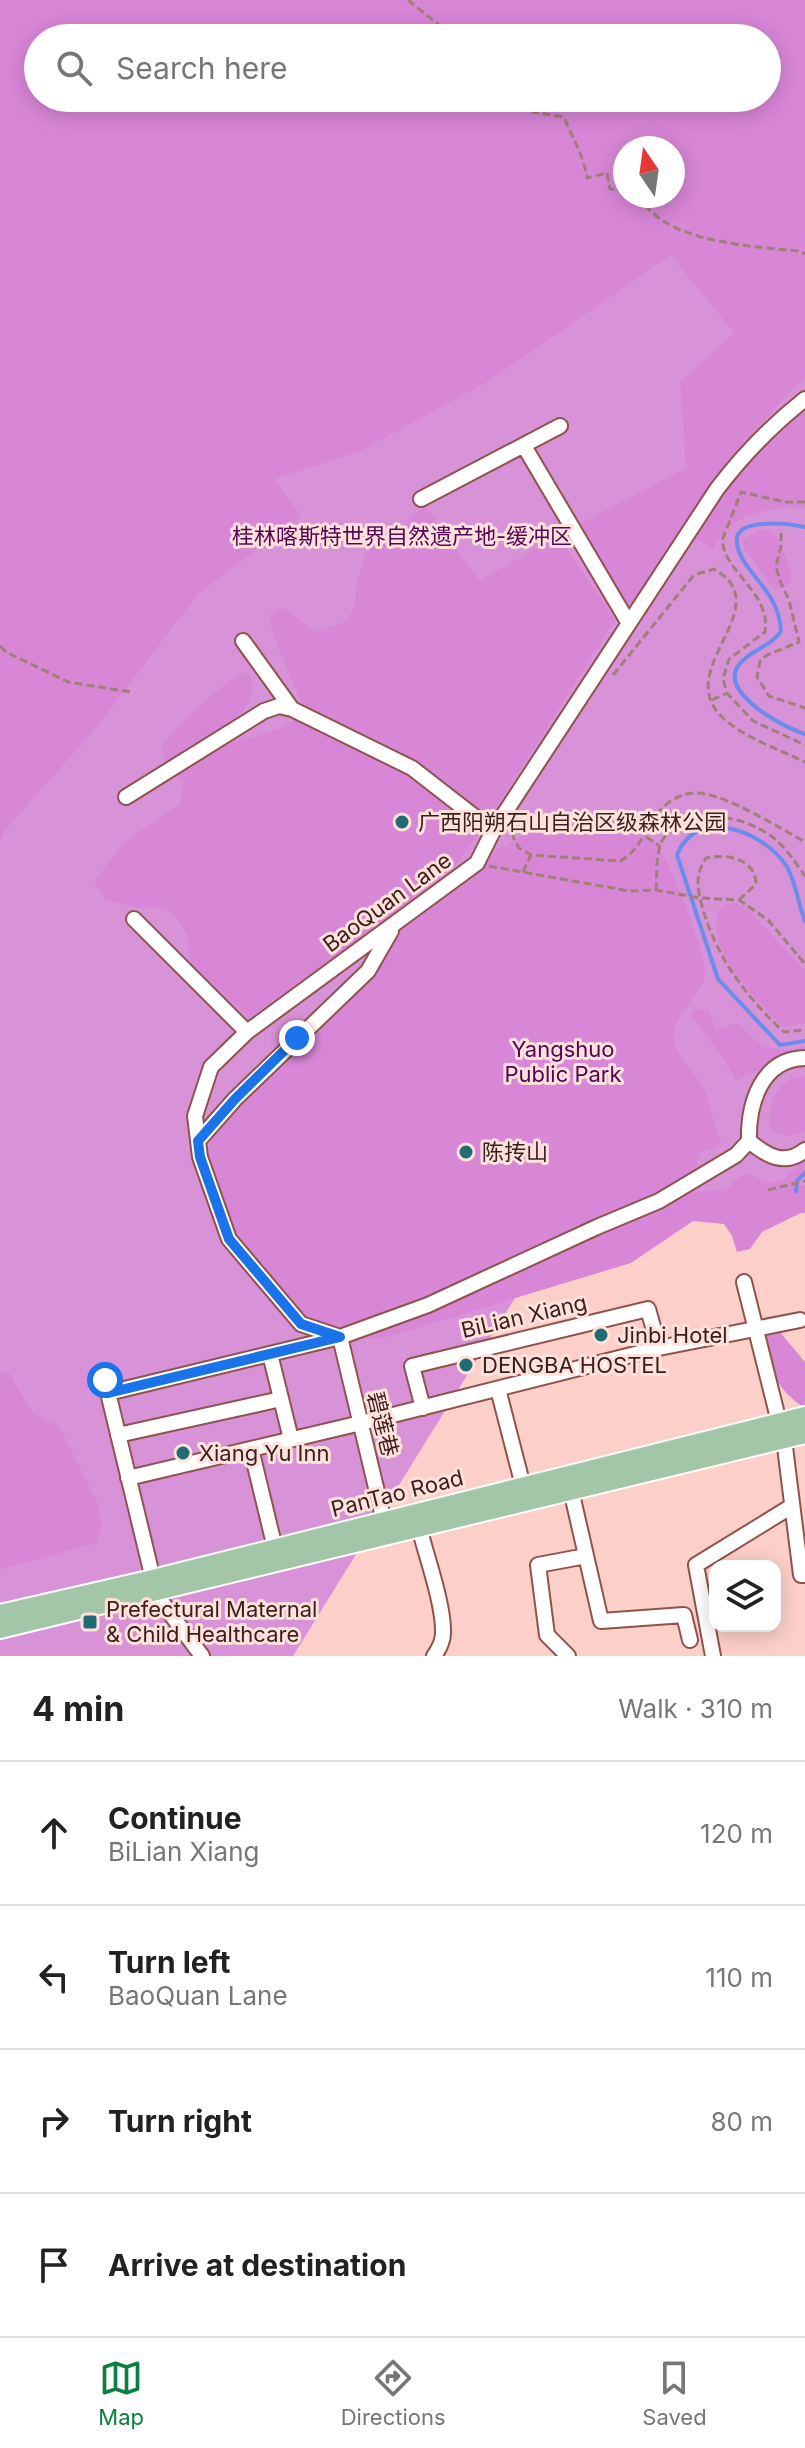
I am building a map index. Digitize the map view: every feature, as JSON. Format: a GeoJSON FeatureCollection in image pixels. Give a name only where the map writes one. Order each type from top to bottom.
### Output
{"type":"FeatureCollection","features":[{"type":"Feature","properties":{"kind":"main road","name":"PanTao Road"},"geometry":{"type":"LineString","coordinates":[[0,1614],[154,1586],[571,1490],[782,1430],[805,1416]]}},
{"type":"Feature","properties":{"kind":"main road","name":"PanTao Road"},"geometry":{"type":"LineString","coordinates":[[0,1629],[275,1548],[523,1486],[782,1430],[805,1434]]}},
{"type":"Feature","properties":{"kind":"street","name":"BaoQuan Lane"},"geometry":{"type":"LineString","coordinates":[[340,1337],[301,1324],[229,1239],[200,1157],[195,1116],[211,1067],[247,1032],[477,863],[493,831],[696,519],[734,467],[805,399]]}},
{"type":"Feature","properties":{"kind":"street"},"geometry":{"type":"LineString","coordinates":[[421,499],[560,426]]}},
{"type":"Feature","properties":{"kind":"street"},"geometry":{"type":"LineString","coordinates":[[524,446],[628,622]]}},
{"type":"Feature","properties":{"kind":"street"},"geometry":{"type":"LineString","coordinates":[[243,641],[292,709]]}},
{"type":"Feature","properties":{"kind":"street"},"geometry":{"type":"LineString","coordinates":[[126,797],[264,711],[279,706],[292,709],[412,768],[493,831]]}},
{"type":"Feature","properties":{"kind":"street"},"geometry":{"type":"LineString","coordinates":[[134,919],[247,1032]]}},
{"type":"Feature","properties":{"kind":"street"},"geometry":{"type":"LineString","coordinates":[[198,1141],[245,1089],[368,971],[394,925]]}},
{"type":"Feature","properties":{"kind":"street"},"geometry":{"type":"LineString","coordinates":[[202,1656],[154,1586],[106,1387],[340,1337],[428,1305],[659,1201],[736,1155],[749,1141],[748,1124],[760,1084],[777,1066],[805,1058]]}},
{"type":"Feature","properties":{"kind":"street"},"geometry":{"type":"LineString","coordinates":[[749,1141],[766,1155],[775,1158],[799,1155],[805,1150]]}},
{"type":"Feature","properties":{"kind":"street"},"geometry":{"type":"LineString","coordinates":[[744,1282],[782,1430],[801,1575],[805,1575]]}},
{"type":"Feature","properties":{"kind":"street","name":"BiLian Xiang"},"geometry":{"type":"LineString","coordinates":[[423,1408],[412,1366],[648,1309],[659,1348]]}},
{"type":"Feature","properties":{"kind":"street"},"geometry":{"type":"LineString","coordinates":[[128,1478],[659,1348],[800,1320]]}},
{"type":"Feature","properties":{"kind":"street","name":"碧莲巷"},"geometry":{"type":"LineString","coordinates":[[340,1337],[384,1521]]}},
{"type":"Feature","properties":{"kind":"street"},"geometry":{"type":"LineString","coordinates":[[270,1354],[291,1439]]}},
{"type":"Feature","properties":{"kind":"street"},"geometry":{"type":"LineString","coordinates":[[498,1389],[523,1486]]}},
{"type":"Feature","properties":{"kind":"street"},"geometry":{"type":"LineString","coordinates":[[118,1435],[281,1399]]}},
{"type":"Feature","properties":{"kind":"street"},"geometry":{"type":"LineString","coordinates":[[251,1449],[275,1548]]}},
{"type":"Feature","properties":{"kind":"street"},"geometry":{"type":"LineString","coordinates":[[571,1490],[601,1621],[684,1615],[690,1640]]}},
{"type":"Feature","properties":{"kind":"street"},"geometry":{"type":"LineString","coordinates":[[713,1656],[696,1565],[792,1506]]}},
{"type":"Feature","properties":{"kind":"street"},"geometry":{"type":"LineString","coordinates":[[419,1527],[439,1603],[443,1633],[441,1646],[434,1656]]}},
{"type":"Feature","properties":{"kind":"street"},"geometry":{"type":"LineString","coordinates":[[568,1656],[547,1635],[538,1565],[586,1556]]}},
{"type":"Feature","properties":{"kind":"path"},"geometry":{"type":"LineString","coordinates":[[408,0],[438,24]]}},
{"type":"Feature","properties":{"kind":"path"},"geometry":{"type":"LineString","coordinates":[[533,112],[564,117],[583,155],[587,178],[607,173],[610,189],[613,189]]}},
{"type":"Feature","properties":{"kind":"path"},"geometry":{"type":"LineString","coordinates":[[648,208],[656,217],[698,237],[805,254]]}},
{"type":"Feature","properties":{"kind":"path"},"geometry":{"type":"LineString","coordinates":[[805,502],[785,502],[741,492],[722,546],[755,593],[766,623],[765,632],[729,659],[723,679],[727,693],[753,721],[805,745]]}},
{"type":"Feature","properties":{"kind":"path"},"geometry":{"type":"LineString","coordinates":[[781,533],[776,566],[789,600],[799,642]]}},
{"type":"Feature","properties":{"kind":"path"},"geometry":{"type":"LineString","coordinates":[[611,678],[694,575],[714,569],[730,582],[735,592],[736,608],[731,626],[708,670],[711,700],[723,719],[805,762]]}},
{"type":"Feature","properties":{"kind":"path"},"geometry":{"type":"LineString","coordinates":[[805,645],[799,642],[767,655],[760,661],[757,677],[769,696],[805,708]]}},
{"type":"Feature","properties":{"kind":"path"},"geometry":{"type":"LineString","coordinates":[[0,646],[6,652],[68,682],[131,692]]}},
{"type":"Feature","properties":{"kind":"path"},"geometry":{"type":"LineString","coordinates":[[711,700],[727,693]]}},
{"type":"Feature","properties":{"kind":"path"},"geometry":{"type":"LineString","coordinates":[[516,822],[513,837],[519,848],[531,855],[620,861],[629,856],[645,836],[653,818],[668,803],[689,794],[701,793],[741,808],[805,842]]}},
{"type":"Feature","properties":{"kind":"path"},"geometry":{"type":"LineString","coordinates":[[656,890],[660,846],[666,834],[690,820],[713,817],[742,822],[772,836],[805,876]]}},
{"type":"Feature","properties":{"kind":"path"},"geometry":{"type":"LineString","coordinates":[[645,836],[660,846]]}},
{"type":"Feature","properties":{"kind":"path"},"geometry":{"type":"LineString","coordinates":[[523,872],[531,855]]}},
{"type":"Feature","properties":{"kind":"path"},"geometry":{"type":"LineString","coordinates":[[739,900],[756,884],[756,875],[742,862],[729,856],[706,858],[698,870],[697,881],[715,944],[739,982],[784,1032],[805,1030]]}},
{"type":"Feature","properties":{"kind":"path"},"geometry":{"type":"LineString","coordinates":[[477,863],[629,891],[656,890],[700,898],[739,900],[768,920],[805,964]]}},
{"type":"Feature","properties":{"kind":"path"},"geometry":{"type":"LineString","coordinates":[[768,1190],[805,1181]]}},
{"type":"Feature","properties":{"kind":"green space","name":"桂林喀斯特世界自然遗产地-缓冲区"},"geometry":{"type":"Polygon","coordinates":[[[0,0],[805,0],[805,1213],[771,1212],[676,1222],[523,1285],[293,1656],[0,1656],[0,0]]]}},
{"type":"Feature","properties":{"kind":"green space"},"geometry":{"type":"Polygon","coordinates":[[[0,0],[805,0],[805,380],[745,441],[711,486],[631,612],[580,524],[686,468],[680,382],[734,333],[671,255],[485,383],[360,451],[274,479],[301,516],[198,594],[95,729],[6,829],[0,841],[0,0]]]}},
{"type":"Feature","properties":{"kind":"green space"},"geometry":{"type":"Polygon","coordinates":[[[805,405],[805,509],[779,509],[752,514],[729,527],[713,549],[694,536],[730,481],[805,405]]]}},
{"type":"Feature","properties":{"kind":"green space"},"geometry":{"type":"Polygon","coordinates":[[[426,507],[479,581],[558,536],[615,620],[491,816],[457,864],[249,1018],[190,963],[187,935],[174,914],[161,908],[141,908],[106,900],[94,881],[125,842],[179,805],[184,782],[166,765],[161,748],[178,726],[209,698],[242,672],[251,677],[250,701],[222,731],[225,744],[280,728],[290,723],[304,708],[274,635],[272,614],[284,608],[316,632],[345,622],[354,609],[356,587],[365,555],[382,535],[405,528],[409,517],[426,507]]]}},
{"type":"Feature","properties":{"kind":"green space"},"geometry":{"type":"Polygon","coordinates":[[[759,530],[769,530],[776,536],[791,569],[790,585],[774,589],[744,548],[743,540],[759,530]]]}},
{"type":"Feature","properties":{"kind":"green space","name":"Yangshuo Public Park"},"geometry":{"type":"Polygon","coordinates":[[[596,817],[633,828],[653,839],[676,882],[700,948],[705,975],[677,1022],[674,1040],[678,1052],[703,1087],[721,1139],[715,1149],[702,1150],[693,1186],[697,1191],[722,1190],[739,1177],[747,1175],[769,1182],[781,1181],[805,1158],[805,1170],[794,1185],[805,1185],[805,1211],[762,1232],[750,1249],[737,1252],[724,1224],[693,1221],[631,1263],[380,1339],[347,1334],[300,1316],[233,1238],[212,1179],[207,1155],[212,1138],[241,1100],[377,969],[397,931],[459,888],[490,854],[533,830],[596,817]]]}},
{"type":"Feature","properties":{"kind":"green space"},"geometry":{"type":"Polygon","coordinates":[[[734,903],[746,908],[805,971],[805,1023],[784,1027],[746,987],[727,960],[717,932],[717,918],[722,907],[734,903]]]}},
{"type":"Feature","properties":{"kind":"green space"},"geometry":{"type":"Polygon","coordinates":[[[693,1010],[709,1011],[715,1029],[739,1024],[768,1047],[784,1050],[805,1046],[805,1053],[783,1059],[736,1080],[692,1016],[693,1010]]]}},
{"type":"Feature","properties":{"kind":"green space"},"geometry":{"type":"Polygon","coordinates":[[[805,1077],[805,1131],[786,1136],[769,1125],[773,1100],[786,1083],[805,1077]]]}},
{"type":"Feature","properties":{"kind":"green space"},"geometry":{"type":"Polygon","coordinates":[[[779,1331],[805,1362],[805,1408],[787,1394],[772,1370],[764,1338],[769,1333],[779,1331]]]}},
{"type":"Feature","properties":{"kind":"green space"},"geometry":{"type":"Polygon","coordinates":[[[0,1371],[10,1374],[33,1414],[59,1427],[97,1502],[102,1525],[96,1543],[0,1569],[0,1371]]]}},
{"type":"Feature","properties":{"kind":"waterway"},"geometry":{"type":"LineString","coordinates":[[805,527],[763,524],[743,529],[738,535],[741,555],[774,604],[781,631],[772,641],[748,656],[738,666],[735,676],[738,687],[757,708],[783,725],[805,734]]}},
{"type":"Feature","properties":{"kind":"waterway"},"geometry":{"type":"LineString","coordinates":[[805,921],[787,867],[777,854],[748,834],[715,827],[700,830],[687,839],[677,855],[718,979],[780,1045],[805,1041]]}},
{"type":"Feature","properties":{"kind":"waterway"},"geometry":{"type":"LineString","coordinates":[[796,1191],[797,1181],[805,1173]]}},
{"type":"Feature","properties":{"kind":"place","name":"广西阳朔石山自治区级森林公园"},"geometry":{"type":"Point","coordinates":[402,822]}},
{"type":"Feature","properties":{"kind":"place","name":"陈抟山"},"geometry":{"type":"Point","coordinates":[466,1152]}},
{"type":"Feature","properties":{"kind":"place","name":"Jinbi Hotel"},"geometry":{"type":"Point","coordinates":[601,1335]}},
{"type":"Feature","properties":{"kind":"place","name":"DENGBA HOSTEL"},"geometry":{"type":"Point","coordinates":[466,1365]}},
{"type":"Feature","properties":{"kind":"place","name":"Xiang Yu Inn"},"geometry":{"type":"Point","coordinates":[183,1453]}},
{"type":"Feature","properties":{"kind":"place","name":"Prefectural Maternal & Child Healthcare"},"geometry":{"type":"Point","coordinates":[90,1622]}},
{"type":"Feature","properties":{"kind":"route"},"geometry":{"type":"LineString","coordinates":[[105,1380],[108,1393],[340,1337],[301,1324],[229,1239],[200,1157],[198,1141],[235,1099],[297,1038]]}}]}
